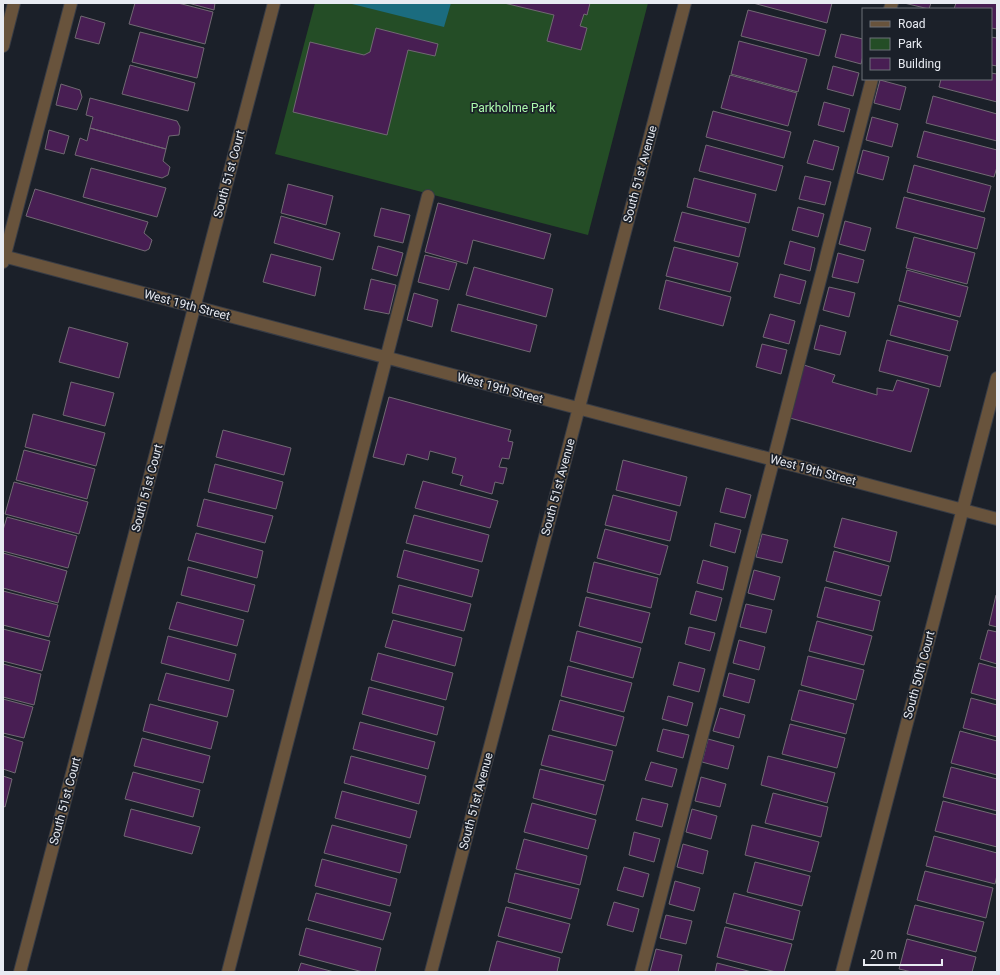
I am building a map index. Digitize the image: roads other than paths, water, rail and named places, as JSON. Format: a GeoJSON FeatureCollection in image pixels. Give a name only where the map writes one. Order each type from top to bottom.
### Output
{"type":"FeatureCollection","features":[{"type":"Feature","properties":{"kind":"street"},"geometry":{"type":"LineString","coordinates":[[3,46],[14,3]]}},
{"type":"Feature","properties":{"kind":"street"},"geometry":{"type":"LineString","coordinates":[[4,258],[71,3]]}},
{"type":"Feature","properties":{"kind":"street","name":"South 51st Court"},"geometry":{"type":"LineString","coordinates":[[20,972],[274,3]]}},
{"type":"Feature","properties":{"kind":"street","name":"South 51st Avenue"},"geometry":{"type":"LineString","coordinates":[[431,972],[685,3]]}},
{"type":"Feature","properties":{"kind":"street"},"geometry":{"type":"LineString","coordinates":[[641,972],[872,80]]}},
{"type":"Feature","properties":{"kind":"street"},"geometry":{"type":"LineString","coordinates":[[228,972],[428,196]]}},
{"type":"Feature","properties":{"kind":"street","name":"West 19th Street"},"geometry":{"type":"LineString","coordinates":[[4,258],[997,519]]}},
{"type":"Feature","properties":{"kind":"street","name":"South 50th Court"},"geometry":{"type":"LineString","coordinates":[[842,972],[997,378]]}},
{"type":"Feature","properties":{"kind":"water"},"geometry":{"type":"Polygon","coordinates":[[[348,3],[451,3],[444,27],[348,3]]]}},
{"type":"Feature","properties":{"kind":"park label","name":"Parkholme Park"},"geometry":{"type":"Point","coordinates":[513,108]}}]}
